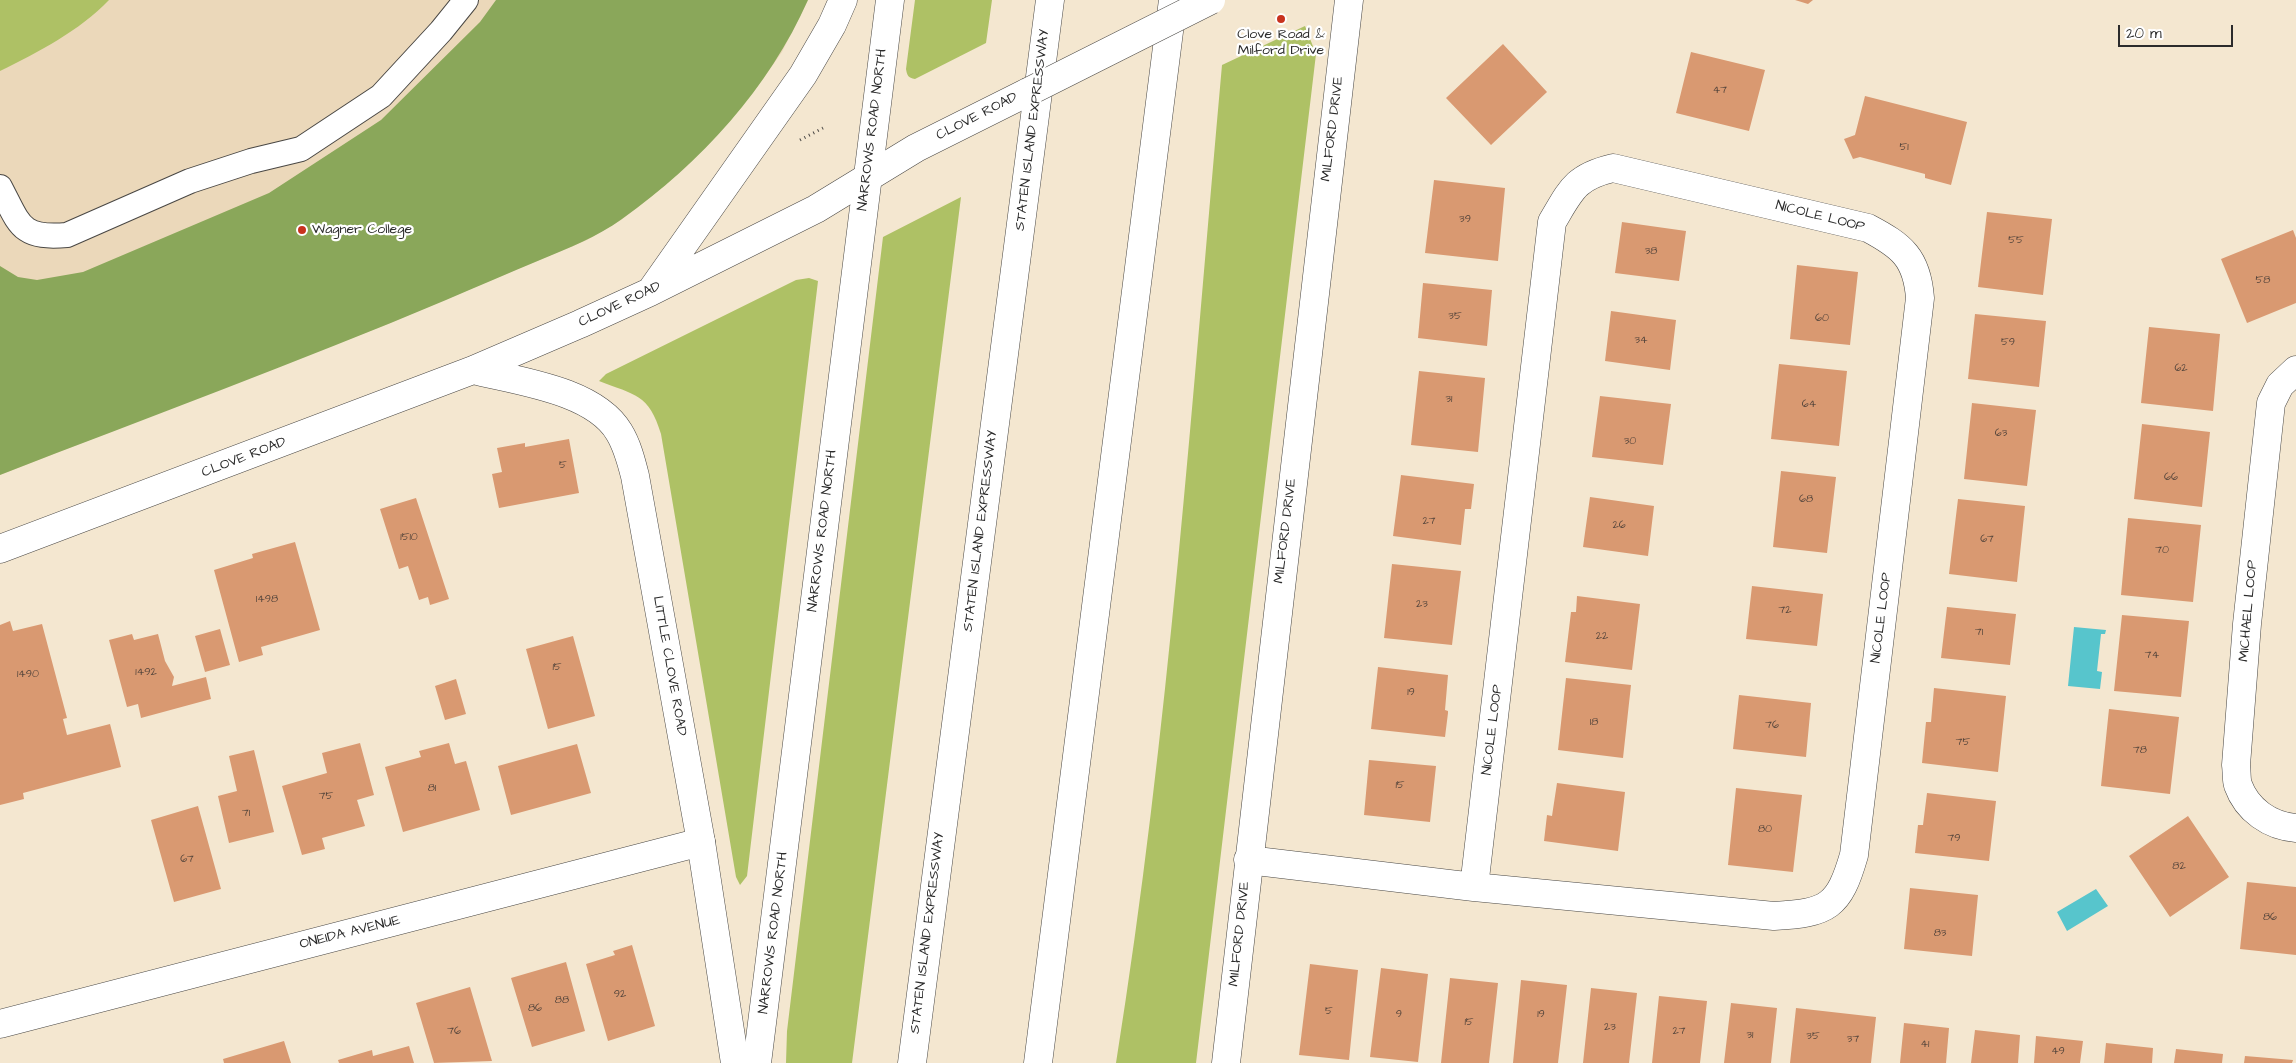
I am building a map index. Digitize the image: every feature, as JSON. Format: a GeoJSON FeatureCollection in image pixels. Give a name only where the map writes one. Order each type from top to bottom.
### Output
{"type":"FeatureCollection","features":[{"type":"Feature","properties":{"kind":"main road"},"geometry":{"type":"LineString","coordinates":[[650,292],[803,75],[828,32],[843,0]]}},
{"type":"Feature","properties":{"kind":"main road","name":"NARROWS ROAD NORTH"},"geometry":{"type":"LineString","coordinates":[[757,1063],[890,0]]}},
{"type":"Feature","properties":{"kind":"main road","name":"STATEN ISLAND EXPRESSWAY"},"geometry":{"type":"LineString","coordinates":[[912,1063],[1050,0]]}},
{"type":"Feature","properties":{"kind":"main road"},"geometry":{"type":"LineString","coordinates":[[1038,1063],[1173,0]]}},
{"type":"Feature","properties":{"kind":"main road","name":"CLOVE ROAD"},"geometry":{"type":"LineString","coordinates":[[0,549],[473,370],[650,292],[816,209],[916,148],[1211,0]]}},
{"type":"Feature","properties":{"kind":"main road","name":"MILFORD DRIVE"},"geometry":{"type":"LineString","coordinates":[[1226,1063],[1349,0]]}},
{"type":"Feature","properties":{"kind":"main road","name":"NICOLE LOOP"},"geometry":{"type":"LineString","coordinates":[[1248,860],[1474,887],[1774,916],[1807,914],[1829,905],[1846,882],[1854,855],[1920,298],[1918,277],[1912,262],[1891,240],[1868,228],[1613,168],[1591,173],[1571,190],[1552,222],[1474,887]]}},
{"type":"Feature","properties":{"kind":"main road","name":"LITTLE CLOVE ROAD"},"geometry":{"type":"LineString","coordinates":[[473,370],[552,390],[590,404],[612,421],[625,443],[635,476],[701,842],[735,1063]]}},
{"type":"Feature","properties":{"kind":"main road","name":"MICHAEL LOOP"},"geometry":{"type":"LineString","coordinates":[[2296,370],[2280,385],[2271,403],[2247,624],[2236,765],[2238,784],[2258,814],[2286,827],[2296,828]]}},
{"type":"Feature","properties":{"kind":"main road","name":"ONEIDA AVENUE"},"geometry":{"type":"LineString","coordinates":[[0,1024],[701,842]]}},
{"type":"Feature","properties":{"kind":"lane"},"geometry":{"type":"LineString","coordinates":[[0,187],[16,217],[29,233],[46,237],[67,236],[190,181],[251,161],[301,149],[381,96],[466,0]]}},
{"type":"Feature","properties":{"kind":"shaded area","name":"Wagner College"},"geometry":{"type":"Polygon","coordinates":[[[0,0],[808,0],[782,52],[758,86],[713,140],[685,168],[652,196],[621,220],[587,240],[383,326],[0,475],[0,0]]]}},
{"type":"Feature","properties":{"kind":"green space"},"geometry":{"type":"Polygon","coordinates":[[[0,0],[109,0],[72,31],[0,71],[0,0]]]}},
{"type":"Feature","properties":{"kind":"green space","name":"Wagner College"},"geometry":{"type":"Polygon","coordinates":[[[496,0],[808,0],[774,63],[730,122],[679,174],[622,219],[593,237],[391,323],[0,475],[0,266],[18,277],[37,280],[83,272],[269,193],[381,120],[480,22],[496,0]]]}},
{"type":"Feature","properties":{"kind":"green space"},"geometry":{"type":"Polygon","coordinates":[[[915,0],[992,0],[986,43],[915,79],[909,77],[906,69],[915,0]]]}},
{"type":"Feature","properties":{"kind":"green space"},"geometry":{"type":"Polygon","coordinates":[[[1305,26],[1316,54],[1196,1063],[1116,1063],[1135,939],[1165,690],[1178,565],[1222,65],[1305,26]]]}},
{"type":"Feature","properties":{"kind":"green space"},"geometry":{"type":"Polygon","coordinates":[[[961,197],[852,1063],[786,1063],[787,1031],[883,237],[961,197]]]}},
{"type":"Feature","properties":{"kind":"green space"},"geometry":{"type":"Polygon","coordinates":[[[809,278],[818,281],[747,876],[740,885],[736,877],[661,434],[646,403],[631,393],[599,381],[606,374],[796,280],[809,278]]]}},
{"type":"Feature","properties":{"kind":"water"},"geometry":{"type":"Polygon","coordinates":[[[2074,627],[2106,630],[2105,634],[2101,634],[2097,671],[2102,672],[2100,689],[2068,686],[2074,627]]]}},
{"type":"Feature","properties":{"kind":"water"},"geometry":{"type":"Polygon","coordinates":[[[2096,889],[2108,906],[2067,931],[2057,912],[2096,889]]]}},
{"type":"Feature","properties":{"kind":"building"},"geometry":{"type":"Polygon","coordinates":[[[1795,0],[1813,0],[1808,4],[1795,0]]]}},
{"type":"Feature","properties":{"kind":"building"},"geometry":{"type":"Polygon","coordinates":[[[1503,44],[1547,92],[1491,145],[1446,98],[1503,44]]]}},
{"type":"Feature","properties":{"kind":"building"},"geometry":{"type":"Polygon","coordinates":[[[1691,52],[1765,70],[1749,131],[1676,113],[1691,52]]]}},
{"type":"Feature","properties":{"kind":"building"},"geometry":{"type":"Polygon","coordinates":[[[1865,96],[1967,122],[1951,185],[1925,178],[1925,174],[1860,157],[1853,159],[1844,139],[1855,135],[1865,96]]]}},
{"type":"Feature","properties":{"kind":"building"},"geometry":{"type":"Polygon","coordinates":[[[1434,180],[1505,188],[1498,261],[1425,253],[1434,180]]]}},
{"type":"Feature","properties":{"kind":"building"},"geometry":{"type":"Polygon","coordinates":[[[1987,212],[2052,219],[2043,295],[1978,287],[1987,212]]]}},
{"type":"Feature","properties":{"kind":"building"},"geometry":{"type":"Polygon","coordinates":[[[1622,222],[1686,231],[1679,281],[1615,273],[1622,222]]]}},
{"type":"Feature","properties":{"kind":"building"},"geometry":{"type":"Polygon","coordinates":[[[2293,230],[2296,238],[2296,303],[2247,323],[2221,259],[2293,230]]]}},
{"type":"Feature","properties":{"kind":"building"},"geometry":{"type":"Polygon","coordinates":[[[1797,265],[1858,272],[1850,345],[1790,339],[1797,265]]]}},
{"type":"Feature","properties":{"kind":"building"},"geometry":{"type":"Polygon","coordinates":[[[1423,283],[1492,290],[1487,346],[1418,338],[1423,283]]]}},
{"type":"Feature","properties":{"kind":"building"},"geometry":{"type":"Polygon","coordinates":[[[1611,311],[1676,320],[1670,370],[1605,361],[1611,311]]]}},
{"type":"Feature","properties":{"kind":"building"},"geometry":{"type":"Polygon","coordinates":[[[1975,314],[2046,321],[2039,387],[1968,379],[1975,314]]]}},
{"type":"Feature","properties":{"kind":"building"},"geometry":{"type":"Polygon","coordinates":[[[2149,327],[2220,334],[2213,411],[2141,403],[2149,327]]]}},
{"type":"Feature","properties":{"kind":"building"},"geometry":{"type":"Polygon","coordinates":[[[1779,364],[1847,371],[1839,446],[1771,439],[1779,364]]]}},
{"type":"Feature","properties":{"kind":"building"},"geometry":{"type":"Polygon","coordinates":[[[1419,371],[1485,378],[1478,452],[1411,445],[1419,371]]]}},
{"type":"Feature","properties":{"kind":"building"},"geometry":{"type":"Polygon","coordinates":[[[1600,396],[1671,404],[1663,465],[1592,457],[1600,396]]]}},
{"type":"Feature","properties":{"kind":"building"},"geometry":{"type":"Polygon","coordinates":[[[1972,403],[2036,410],[2027,486],[1964,479],[1972,403]]]}},
{"type":"Feature","properties":{"kind":"building"},"geometry":{"type":"Polygon","coordinates":[[[2142,424],[2210,432],[2202,507],[2134,499],[2142,424]]]}},
{"type":"Feature","properties":{"kind":"building"},"geometry":{"type":"Polygon","coordinates":[[[569,439],[579,493],[499,508],[492,474],[502,472],[497,448],[525,443],[525,447],[569,439]]]}},
{"type":"Feature","properties":{"kind":"building"},"geometry":{"type":"Polygon","coordinates":[[[1781,471],[1836,477],[1827,553],[1773,547],[1781,471]]]}},
{"type":"Feature","properties":{"kind":"building"},"geometry":{"type":"Polygon","coordinates":[[[1401,475],[1474,484],[1471,509],[1465,509],[1461,545],[1393,536],[1401,475]]]}},
{"type":"Feature","properties":{"kind":"building"},"geometry":{"type":"Polygon","coordinates":[[[1590,497],[1654,506],[1648,556],[1583,547],[1590,497]]]}},
{"type":"Feature","properties":{"kind":"building"},"geometry":{"type":"Polygon","coordinates":[[[416,498],[449,599],[430,605],[428,597],[419,600],[408,566],[399,569],[380,509],[416,498]]]}},
{"type":"Feature","properties":{"kind":"building"},"geometry":{"type":"Polygon","coordinates":[[[1958,499],[2025,506],[2017,582],[1949,574],[1958,499]]]}},
{"type":"Feature","properties":{"kind":"building"},"geometry":{"type":"Polygon","coordinates":[[[2128,518],[2201,525],[2193,602],[2121,595],[2128,518]]]}},
{"type":"Feature","properties":{"kind":"building"},"geometry":{"type":"Polygon","coordinates":[[[295,542],[320,630],[261,647],[263,655],[239,662],[214,570],[253,558],[252,554],[295,542]]]}},
{"type":"Feature","properties":{"kind":"building"},"geometry":{"type":"Polygon","coordinates":[[[1392,564],[1461,571],[1452,645],[1384,638],[1392,564]]]}},
{"type":"Feature","properties":{"kind":"building"},"geometry":{"type":"Polygon","coordinates":[[[1752,586],[1823,594],[1817,646],[1746,639],[1752,586]]]}},
{"type":"Feature","properties":{"kind":"building"},"geometry":{"type":"Polygon","coordinates":[[[1577,596],[1640,604],[1632,670],[1565,662],[1571,612],[1576,612],[1577,596]]]}},
{"type":"Feature","properties":{"kind":"building"},"geometry":{"type":"Polygon","coordinates":[[[1947,607],[2016,614],[2010,665],[1941,658],[1947,607]]]}},
{"type":"Feature","properties":{"kind":"building"},"geometry":{"type":"Polygon","coordinates":[[[2122,615],[2189,621],[2181,697],[2114,691],[2122,615]]]}},
{"type":"Feature","properties":{"kind":"building"},"geometry":{"type":"Polygon","coordinates":[[[10,621],[13,631],[42,624],[67,718],[63,719],[67,735],[110,724],[121,767],[23,793],[24,799],[0,805],[0,625],[10,621]]]}},
{"type":"Feature","properties":{"kind":"building"},"geometry":{"type":"Polygon","coordinates":[[[220,629],[230,665],[205,672],[195,636],[220,629]]]}},
{"type":"Feature","properties":{"kind":"building"},"geometry":{"type":"Polygon","coordinates":[[[132,634],[134,640],[158,634],[165,661],[174,677],[172,686],[206,677],[211,699],[141,718],[138,704],[127,707],[109,640],[132,634]]]}},
{"type":"Feature","properties":{"kind":"building"},"geometry":{"type":"Polygon","coordinates":[[[573,636],[595,716],[548,729],[526,649],[573,636]]]}},
{"type":"Feature","properties":{"kind":"building"},"geometry":{"type":"Polygon","coordinates":[[[1378,667],[1448,675],[1445,710],[1448,713],[1445,737],[1371,729],[1378,667]]]}},
{"type":"Feature","properties":{"kind":"building"},"geometry":{"type":"Polygon","coordinates":[[[1566,678],[1631,685],[1623,758],[1558,750],[1566,678]]]}},
{"type":"Feature","properties":{"kind":"building"},"geometry":{"type":"Polygon","coordinates":[[[456,679],[466,714],[445,720],[435,686],[456,679]]]}},
{"type":"Feature","properties":{"kind":"building"},"geometry":{"type":"Polygon","coordinates":[[[1934,688],[2006,696],[1998,772],[1922,763],[1926,722],[1931,722],[1934,688]]]}},
{"type":"Feature","properties":{"kind":"building"},"geometry":{"type":"Polygon","coordinates":[[[1739,695],[1811,703],[1806,757],[1733,749],[1739,695]]]}},
{"type":"Feature","properties":{"kind":"building"},"geometry":{"type":"Polygon","coordinates":[[[2109,709],[2179,717],[2170,794],[2101,786],[2109,709]]]}},
{"type":"Feature","properties":{"kind":"building"},"geometry":{"type":"Polygon","coordinates":[[[360,743],[374,795],[357,800],[365,826],[322,838],[325,849],[302,855],[282,786],[327,773],[322,753],[360,743]]]}},
{"type":"Feature","properties":{"kind":"building"},"geometry":{"type":"Polygon","coordinates":[[[449,743],[455,764],[466,761],[480,810],[403,832],[385,767],[421,757],[419,751],[449,743]]]}},
{"type":"Feature","properties":{"kind":"building"},"geometry":{"type":"Polygon","coordinates":[[[577,744],[591,793],[511,815],[498,766],[577,744]]]}},
{"type":"Feature","properties":{"kind":"building"},"geometry":{"type":"Polygon","coordinates":[[[254,750],[274,832],[229,843],[218,796],[237,791],[229,756],[254,750]]]}},
{"type":"Feature","properties":{"kind":"building"},"geometry":{"type":"Polygon","coordinates":[[[1369,760],[1436,766],[1430,822],[1364,815],[1369,760]]]}},
{"type":"Feature","properties":{"kind":"building"},"geometry":{"type":"Polygon","coordinates":[[[1557,783],[1625,792],[1618,851],[1544,841],[1547,815],[1552,816],[1557,783]]]}},
{"type":"Feature","properties":{"kind":"building"},"geometry":{"type":"Polygon","coordinates":[[[1736,788],[1802,795],[1793,872],[1728,865],[1736,788]]]}},
{"type":"Feature","properties":{"kind":"building"},"geometry":{"type":"Polygon","coordinates":[[[1927,793],[1996,801],[1989,861],[1915,853],[1918,825],[1923,825],[1927,793]]]}},
{"type":"Feature","properties":{"kind":"building"},"geometry":{"type":"Polygon","coordinates":[[[198,806],[221,889],[174,902],[151,820],[198,806]]]}},
{"type":"Feature","properties":{"kind":"building"},"geometry":{"type":"Polygon","coordinates":[[[2188,816],[2229,877],[2170,917],[2129,856],[2188,816]]]}},
{"type":"Feature","properties":{"kind":"building"},"geometry":{"type":"Polygon","coordinates":[[[2247,882],[2296,887],[2296,955],[2240,949],[2247,882]]]}},
{"type":"Feature","properties":{"kind":"building"},"geometry":{"type":"Polygon","coordinates":[[[1910,888],[1978,895],[1972,956],[1904,949],[1910,888]]]}},
{"type":"Feature","properties":{"kind":"building"},"geometry":{"type":"Polygon","coordinates":[[[632,945],[655,1026],[608,1041],[586,964],[615,955],[613,951],[632,945]]]}},
{"type":"Feature","properties":{"kind":"building"},"geometry":{"type":"Polygon","coordinates":[[[566,962],[585,1031],[532,1047],[511,978],[566,962]]]}},
{"type":"Feature","properties":{"kind":"building"},"geometry":{"type":"Polygon","coordinates":[[[1310,964],[1358,970],[1349,1060],[1299,1055],[1310,964]]]}},
{"type":"Feature","properties":{"kind":"building"},"geometry":{"type":"Polygon","coordinates":[[[1381,968],[1428,974],[1418,1062],[1370,1057],[1381,968]]]}},
{"type":"Feature","properties":{"kind":"building"},"geometry":{"type":"Polygon","coordinates":[[[1450,978],[1498,983],[1489,1063],[1441,1063],[1450,978]]]}},
{"type":"Feature","properties":{"kind":"building"},"geometry":{"type":"Polygon","coordinates":[[[1521,980],[1567,985],[1558,1063],[1513,1063],[1521,980]]]}},
{"type":"Feature","properties":{"kind":"building"},"geometry":{"type":"Polygon","coordinates":[[[470,987],[492,1061],[434,1063],[416,1003],[470,987]]]}},
{"type":"Feature","properties":{"kind":"building"},"geometry":{"type":"Polygon","coordinates":[[[1591,988],[1637,993],[1629,1063],[1583,1063],[1591,988]]]}},
{"type":"Feature","properties":{"kind":"building"},"geometry":{"type":"Polygon","coordinates":[[[1659,996],[1707,1001],[1700,1063],[1652,1063],[1659,996]]]}},
{"type":"Feature","properties":{"kind":"building"},"geometry":{"type":"Polygon","coordinates":[[[1731,1003],[1777,1008],[1771,1063],[1724,1063],[1731,1003]]]}},
{"type":"Feature","properties":{"kind":"building"},"geometry":{"type":"Polygon","coordinates":[[[1796,1008],[1876,1017],[1871,1063],[1790,1063],[1796,1008]]]}},
{"type":"Feature","properties":{"kind":"building"},"geometry":{"type":"Polygon","coordinates":[[[1904,1023],[1949,1028],[1946,1063],[1900,1063],[1904,1023]]]}},
{"type":"Feature","properties":{"kind":"building"},"geometry":{"type":"Polygon","coordinates":[[[1975,1030],[2020,1035],[2018,1063],[1971,1063],[1975,1030]]]}},
{"type":"Feature","properties":{"kind":"building"},"geometry":{"type":"Polygon","coordinates":[[[2036,1036],[2083,1041],[2080,1063],[2034,1063],[2036,1036]]]}},
{"type":"Feature","properties":{"kind":"building"},"geometry":{"type":"Polygon","coordinates":[[[284,1041],[291,1063],[224,1063],[223,1059],[284,1041]]]}},
{"type":"Feature","properties":{"kind":"building"},"geometry":{"type":"Polygon","coordinates":[[[2106,1043],[2153,1048],[2152,1063],[2104,1063],[2106,1043]]]}},
{"type":"Feature","properties":{"kind":"building"},"geometry":{"type":"Polygon","coordinates":[[[409,1046],[414,1063],[339,1063],[338,1060],[372,1050],[373,1056],[409,1046]]]}},
{"type":"Feature","properties":{"kind":"building"},"geometry":{"type":"Polygon","coordinates":[[[2176,1049],[2223,1054],[2222,1063],[2174,1063],[2176,1049]]]}},
{"type":"Feature","properties":{"kind":"building"},"geometry":{"type":"Polygon","coordinates":[[[2245,1056],[2293,1060],[2292,1063],[2244,1063],[2245,1056]]]}},
{"type":"Feature","properties":{"kind":"place","name":"Clove Road & Milford Drive"},"geometry":{"type":"Point","coordinates":[1281,19]}},
{"type":"Feature","properties":{"kind":"place","name":"Wagner College"},"geometry":{"type":"Point","coordinates":[302,230]}}]}
